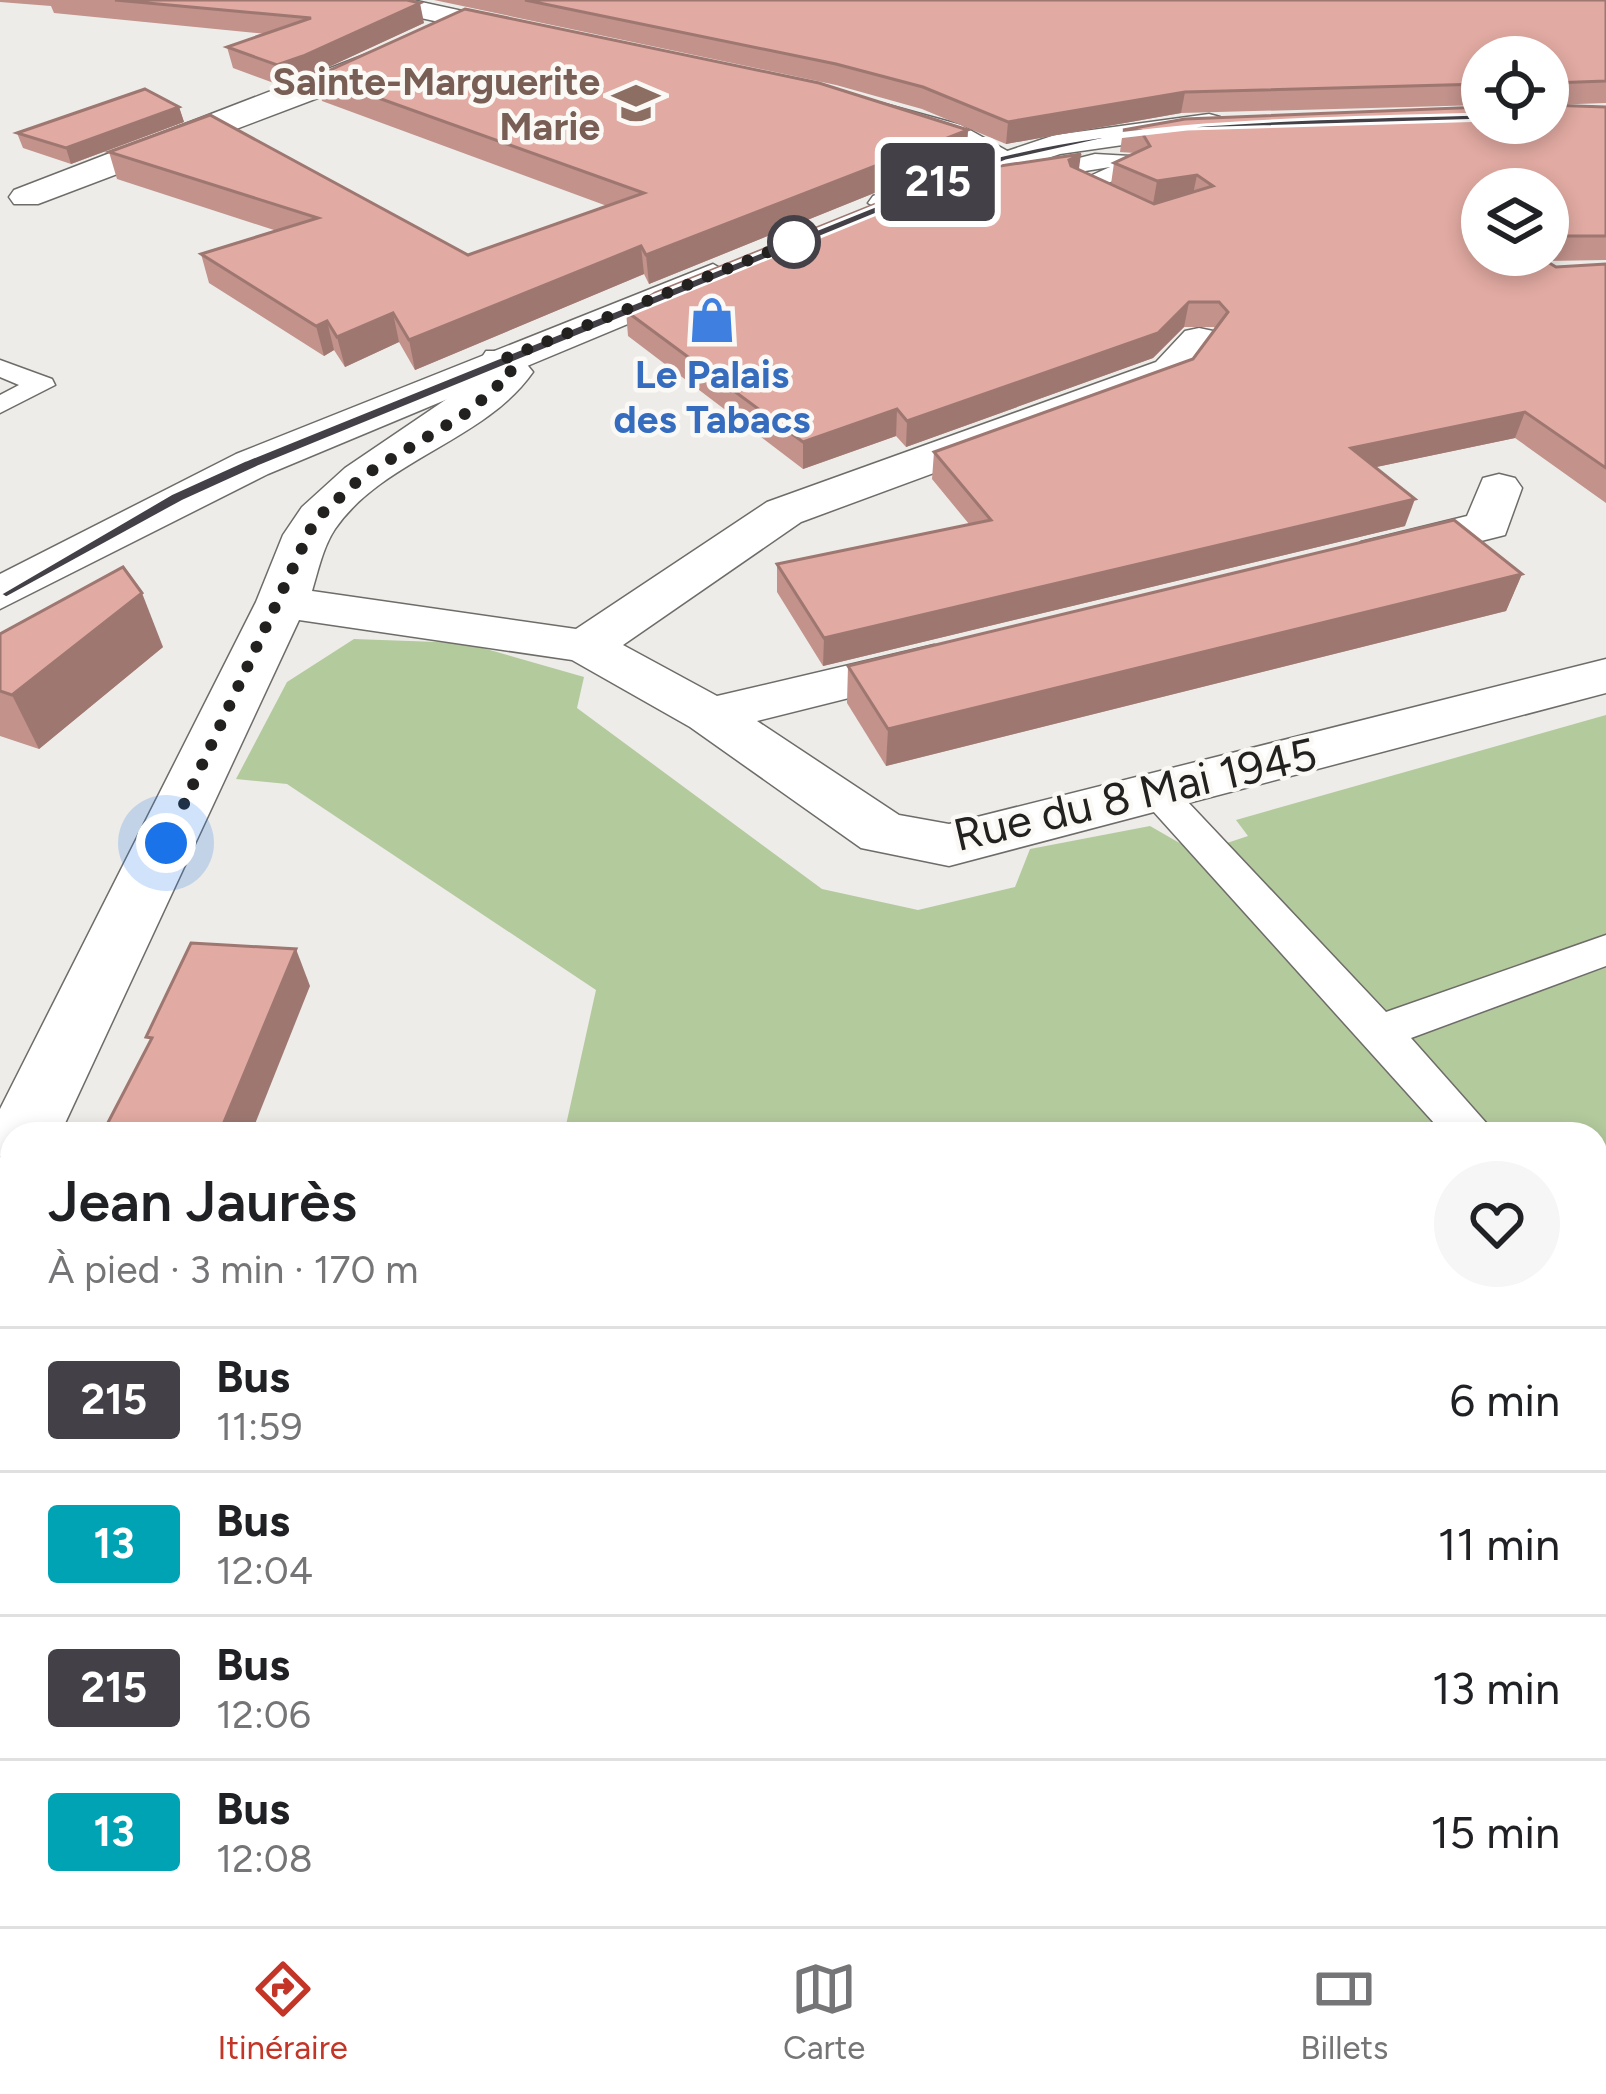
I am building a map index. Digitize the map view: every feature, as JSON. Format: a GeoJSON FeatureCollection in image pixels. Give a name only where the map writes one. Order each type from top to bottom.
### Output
{"type":"FeatureCollection","features":[{"type":"Feature","properties":{"kind":"street"},"geometry":{"type":"LineString","coordinates":[[373,0],[573,43]]}},
{"type":"Feature","properties":{"kind":"street"},"geometry":{"type":"LineString","coordinates":[[26,197],[320,87],[461,21]]}},
{"type":"Feature","properties":{"kind":"street"},"geometry":{"type":"LineString","coordinates":[[847,102],[950,133],[1003,158]]}},
{"type":"Feature","properties":{"kind":"street"},"geometry":{"type":"LineString","coordinates":[[850,217],[1003,158],[1109,134],[1246,121]]}},
{"type":"Feature","properties":{"kind":"street"},"geometry":{"type":"LineString","coordinates":[[8,580],[177,498],[746,262]]}},
{"type":"Feature","properties":{"kind":"street"},"geometry":{"type":"LineString","coordinates":[[586,646],[784,512],[1171,371],[1199,340]]}},
{"type":"Feature","properties":{"kind":"street"},"geometry":{"type":"LineString","coordinates":[[30,1122],[282,602],[315,520],[363,476],[468,412],[512,373],[501,360]]}},
{"type":"Feature","properties":{"kind":"street"},"geometry":{"type":"LineString","coordinates":[[1328,565],[1488,526],[1499,488]]}},
{"type":"Feature","properties":{"kind":"street","name":"Rue du 8 Mai 1945"},"geometry":{"type":"LineString","coordinates":[[282,602],[586,646],[710,715],[882,833],[949,845],[1606,676]]}},
{"type":"Feature","properties":{"kind":"street"},"geometry":{"type":"LineString","coordinates":[[710,715],[985,648]]}},
{"type":"Feature","properties":{"kind":"lane"},"geometry":{"type":"LineString","coordinates":[[921,189],[1095,160],[1130,162],[1131,167],[1081,184],[1128,208]]}},
{"type":"Feature","properties":{"kind":"lane"},"geometry":{"type":"LineString","coordinates":[[0,368],[42,385],[0,405]]}},
{"type":"Feature","properties":{"kind":"lane"},"geometry":{"type":"LineString","coordinates":[[1156,792],[1462,1122]]}},
{"type":"Feature","properties":{"kind":"lane"},"geometry":{"type":"LineString","coordinates":[[1378,1032],[1606,950]]}},
{"type":"Feature","properties":{"kind":"green space"},"geometry":{"type":"Polygon","coordinates":[[[354,639],[465,643],[584,677],[577,708],[822,889],[918,910],[1015,887],[1030,849],[1150,826],[1197,853],[1248,836],[1236,820],[1606,715],[1606,1122],[567,1122],[596,990],[287,784],[236,779],[287,682],[354,639]]]}},
{"type":"Feature","properties":{"kind":"building"},"geometry":{"type":"Polygon","coordinates":[[[115,0],[420,3],[277,65],[227,47],[311,18],[115,0]]]}},
{"type":"Feature","properties":{"kind":"building"},"geometry":{"type":"Polygon","coordinates":[[[525,0],[1606,0],[1606,81],[1569,82],[1569,36],[1461,36],[1461,85],[1185,92],[1008,122],[923,87],[836,64],[525,0]]]}},
{"type":"Feature","properties":{"kind":"building"},"geometry":{"type":"Polygon","coordinates":[[[465,9],[819,83],[968,130],[646,255],[641,246],[409,340],[393,313],[337,337],[327,321],[316,326],[201,254],[318,218],[109,152],[210,115],[468,255],[644,193],[317,76],[465,9]]]}},
{"type":"Feature","properties":{"kind":"building"},"geometry":{"type":"Polygon","coordinates":[[[145,89],[179,107],[66,148],[17,133],[145,89]]]}},
{"type":"Feature","properties":{"kind":"building"},"geometry":{"type":"Polygon","coordinates":[[[1569,106],[1606,107],[1606,236],[1569,236],[1569,168],[1461,168],[1461,276],[1569,276],[1569,266],[1606,264],[1606,468],[1525,412],[1351,448],[1415,499],[824,638],[777,564],[991,520],[934,452],[1193,359],[1228,312],[1219,302],[1189,302],[1158,333],[907,421],[897,409],[803,442],[626,311],[655,293],[953,173],[1081,154],[1069,160],[1071,166],[1154,204],[1213,186],[1197,175],[1157,181],[1114,163],[1150,146],[1141,131],[1123,130],[1185,119],[1461,108],[1461,144],[1569,144],[1569,106]]]}},
{"type":"Feature","properties":{"kind":"building"},"geometry":{"type":"Polygon","coordinates":[[[1454,520],[1522,574],[888,729],[848,666],[1454,520]]]}},
{"type":"Feature","properties":{"kind":"building"},"geometry":{"type":"Polygon","coordinates":[[[123,567],[142,593],[12,695],[0,691],[0,634],[123,567]]]}},
{"type":"Feature","properties":{"kind":"building"},"geometry":{"type":"Polygon","coordinates":[[[191,943],[296,949],[224,1122],[108,1122],[152,1038],[146,1037],[191,943]]]}},
{"type":"Feature","properties":{"kind":"bus line","name":"215"},"geometry":{"type":"LineString","coordinates":[[0,594],[177,498],[252,464],[1003,158],[1109,134],[1187,126],[1461,117]]}},
{"type":"Feature","properties":{"kind":"place","name":"Sainte-Marguerite Marie"},"geometry":{"type":"Point","coordinates":[636,103]}},
{"type":"Feature","properties":{"kind":"place","name":"Le Palais des Tabacs"},"geometry":{"type":"Point","coordinates":[712,320]}},
{"type":"Feature","properties":{"kind":"route"},"geometry":{"type":"LineString","coordinates":[[166,843],[282,602],[315,520],[363,476],[468,412],[512,373],[501,360],[808,236],[794,242]]}}]}
